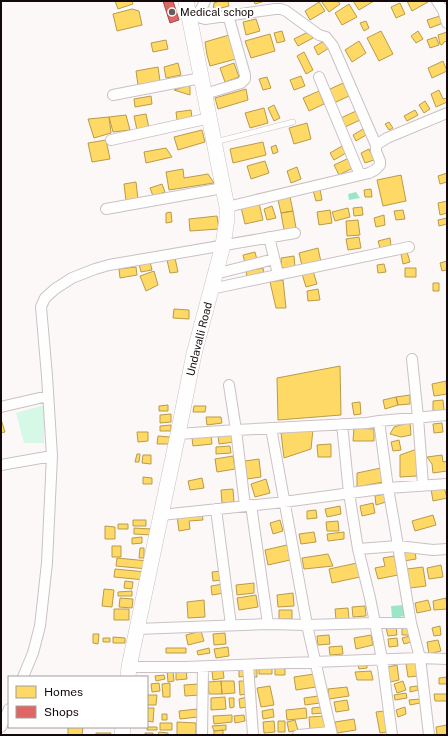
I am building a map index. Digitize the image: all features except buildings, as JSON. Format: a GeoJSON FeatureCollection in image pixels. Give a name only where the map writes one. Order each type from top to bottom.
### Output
{"type":"FeatureCollection","features":[{"type":"Feature","properties":{"kind":"main road","name":"Undavalli Road"},"geometry":{"type":"LineString","coordinates":[[129,672],[194,354],[224,245],[227,219],[227,207],[202,78],[193,15],[186,1]]}},
{"type":"Feature","properties":{"kind":"street"},"geometry":{"type":"LineString","coordinates":[[193,15],[202,9],[205,1]]}},
{"type":"Feature","properties":{"kind":"street"},"geometry":{"type":"LineString","coordinates":[[437,1],[443,10],[447,23]]}},
{"type":"Feature","properties":{"kind":"street"},"geometry":{"type":"LineString","coordinates":[[193,15],[205,19],[281,8],[320,35],[326,37],[333,46],[342,65],[376,145],[376,151],[380,161],[380,165],[369,173],[227,207]]}},
{"type":"Feature","properties":{"kind":"street"},"geometry":{"type":"LineString","coordinates":[[205,94],[241,83],[245,79],[228,15]]}},
{"type":"Feature","properties":{"kind":"street"},"geometry":{"type":"LineString","coordinates":[[319,77],[360,175]]}},
{"type":"Feature","properties":{"kind":"street"},"geometry":{"type":"LineString","coordinates":[[113,95],[202,78]]}},
{"type":"Feature","properties":{"kind":"street"},"geometry":{"type":"LineString","coordinates":[[376,145],[387,138],[446,115]]}},
{"type":"Feature","properties":{"kind":"street"},"geometry":{"type":"LineString","coordinates":[[111,140],[210,118]]}},
{"type":"Feature","properties":{"kind":"street"},"geometry":{"type":"LineString","coordinates":[[106,209],[223,188]]}},
{"type":"Feature","properties":{"kind":"street"},"geometry":{"type":"LineString","coordinates":[[23,676],[33,653],[40,626],[47,562],[52,456],[41,307],[44,298],[72,278],[109,265],[295,233]]}},
{"type":"Feature","properties":{"kind":"street"},"geometry":{"type":"LineString","coordinates":[[269,237],[278,274]]}},
{"type":"Feature","properties":{"kind":"street"},"geometry":{"type":"LineString","coordinates":[[211,289],[409,247]]}},
{"type":"Feature","properties":{"kind":"street"},"geometry":{"type":"LineString","coordinates":[[215,274],[274,259]]}},
{"type":"Feature","properties":{"kind":"street"},"geometry":{"type":"LineString","coordinates":[[412,359],[423,486]]}},
{"type":"Feature","properties":{"kind":"street"},"geometry":{"type":"LineString","coordinates":[[229,386],[268,624]]}},
{"type":"Feature","properties":{"kind":"street"},"geometry":{"type":"LineString","coordinates":[[1,407],[48,396]]}},
{"type":"Feature","properties":{"kind":"street"},"geometry":{"type":"LineString","coordinates":[[178,434],[367,423],[447,415]]}},
{"type":"Feature","properties":{"kind":"street"},"geometry":{"type":"LineString","coordinates":[[379,421],[388,488],[411,623],[420,658],[429,735]]}},
{"type":"Feature","properties":{"kind":"street"},"geometry":{"type":"LineString","coordinates":[[342,424],[349,493],[358,549],[370,598],[382,659],[392,735]]}},
{"type":"Feature","properties":{"kind":"street"},"geometry":{"type":"LineString","coordinates":[[272,428],[307,625],[332,734],[298,735]]}},
{"type":"Feature","properties":{"kind":"street"},"geometry":{"type":"LineString","coordinates":[[1,465],[52,456]]}},
{"type":"Feature","properties":{"kind":"street"},"geometry":{"type":"LineString","coordinates":[[161,515],[284,502],[388,488],[447,484]]}},
{"type":"Feature","properties":{"kind":"street"},"geometry":{"type":"LineString","coordinates":[[216,509],[231,625]]}},
{"type":"Feature","properties":{"kind":"street"},"geometry":{"type":"LineString","coordinates":[[358,549],[398,546],[433,550],[447,549]]}},
{"type":"Feature","properties":{"kind":"street"},"geometry":{"type":"LineString","coordinates":[[137,630],[268,624],[307,625],[411,623]]}},
{"type":"Feature","properties":{"kind":"street"},"geometry":{"type":"LineString","coordinates":[[129,672],[382,659],[447,659]]}},
{"type":"Feature","properties":{"kind":"street"},"geometry":{"type":"LineString","coordinates":[[248,665],[253,735]]}},
{"type":"Feature","properties":{"kind":"street"},"geometry":{"type":"LineString","coordinates":[[202,735],[203,667]]}},
{"type":"Feature","properties":{"kind":"street"},"geometry":{"type":"LineString","coordinates":[[1,727],[8,711]]}},
{"type":"Feature","properties":{"kind":"lane"},"geometry":{"type":"LineString","coordinates":[[214,142],[293,122]]}},
{"type":"Feature","properties":{"kind":"shaded area"},"geometry":{"type":"Polygon","coordinates":[[[356,192],[360,198],[349,200],[348,194],[356,192]]]}},
{"type":"Feature","properties":{"kind":"shaded area"},"geometry":{"type":"Polygon","coordinates":[[[44,405],[44,443],[24,443],[16,413],[44,405]]]}},
{"type":"Feature","properties":{"kind":"shaded area"},"geometry":{"type":"Polygon","coordinates":[[[403,605],[405,616],[392,618],[391,606],[403,605]]]}},
{"type":"Feature","properties":{"kind":"place","name":"Medical schop"},"geometry":{"type":"Point","coordinates":[172,12]}}]}
